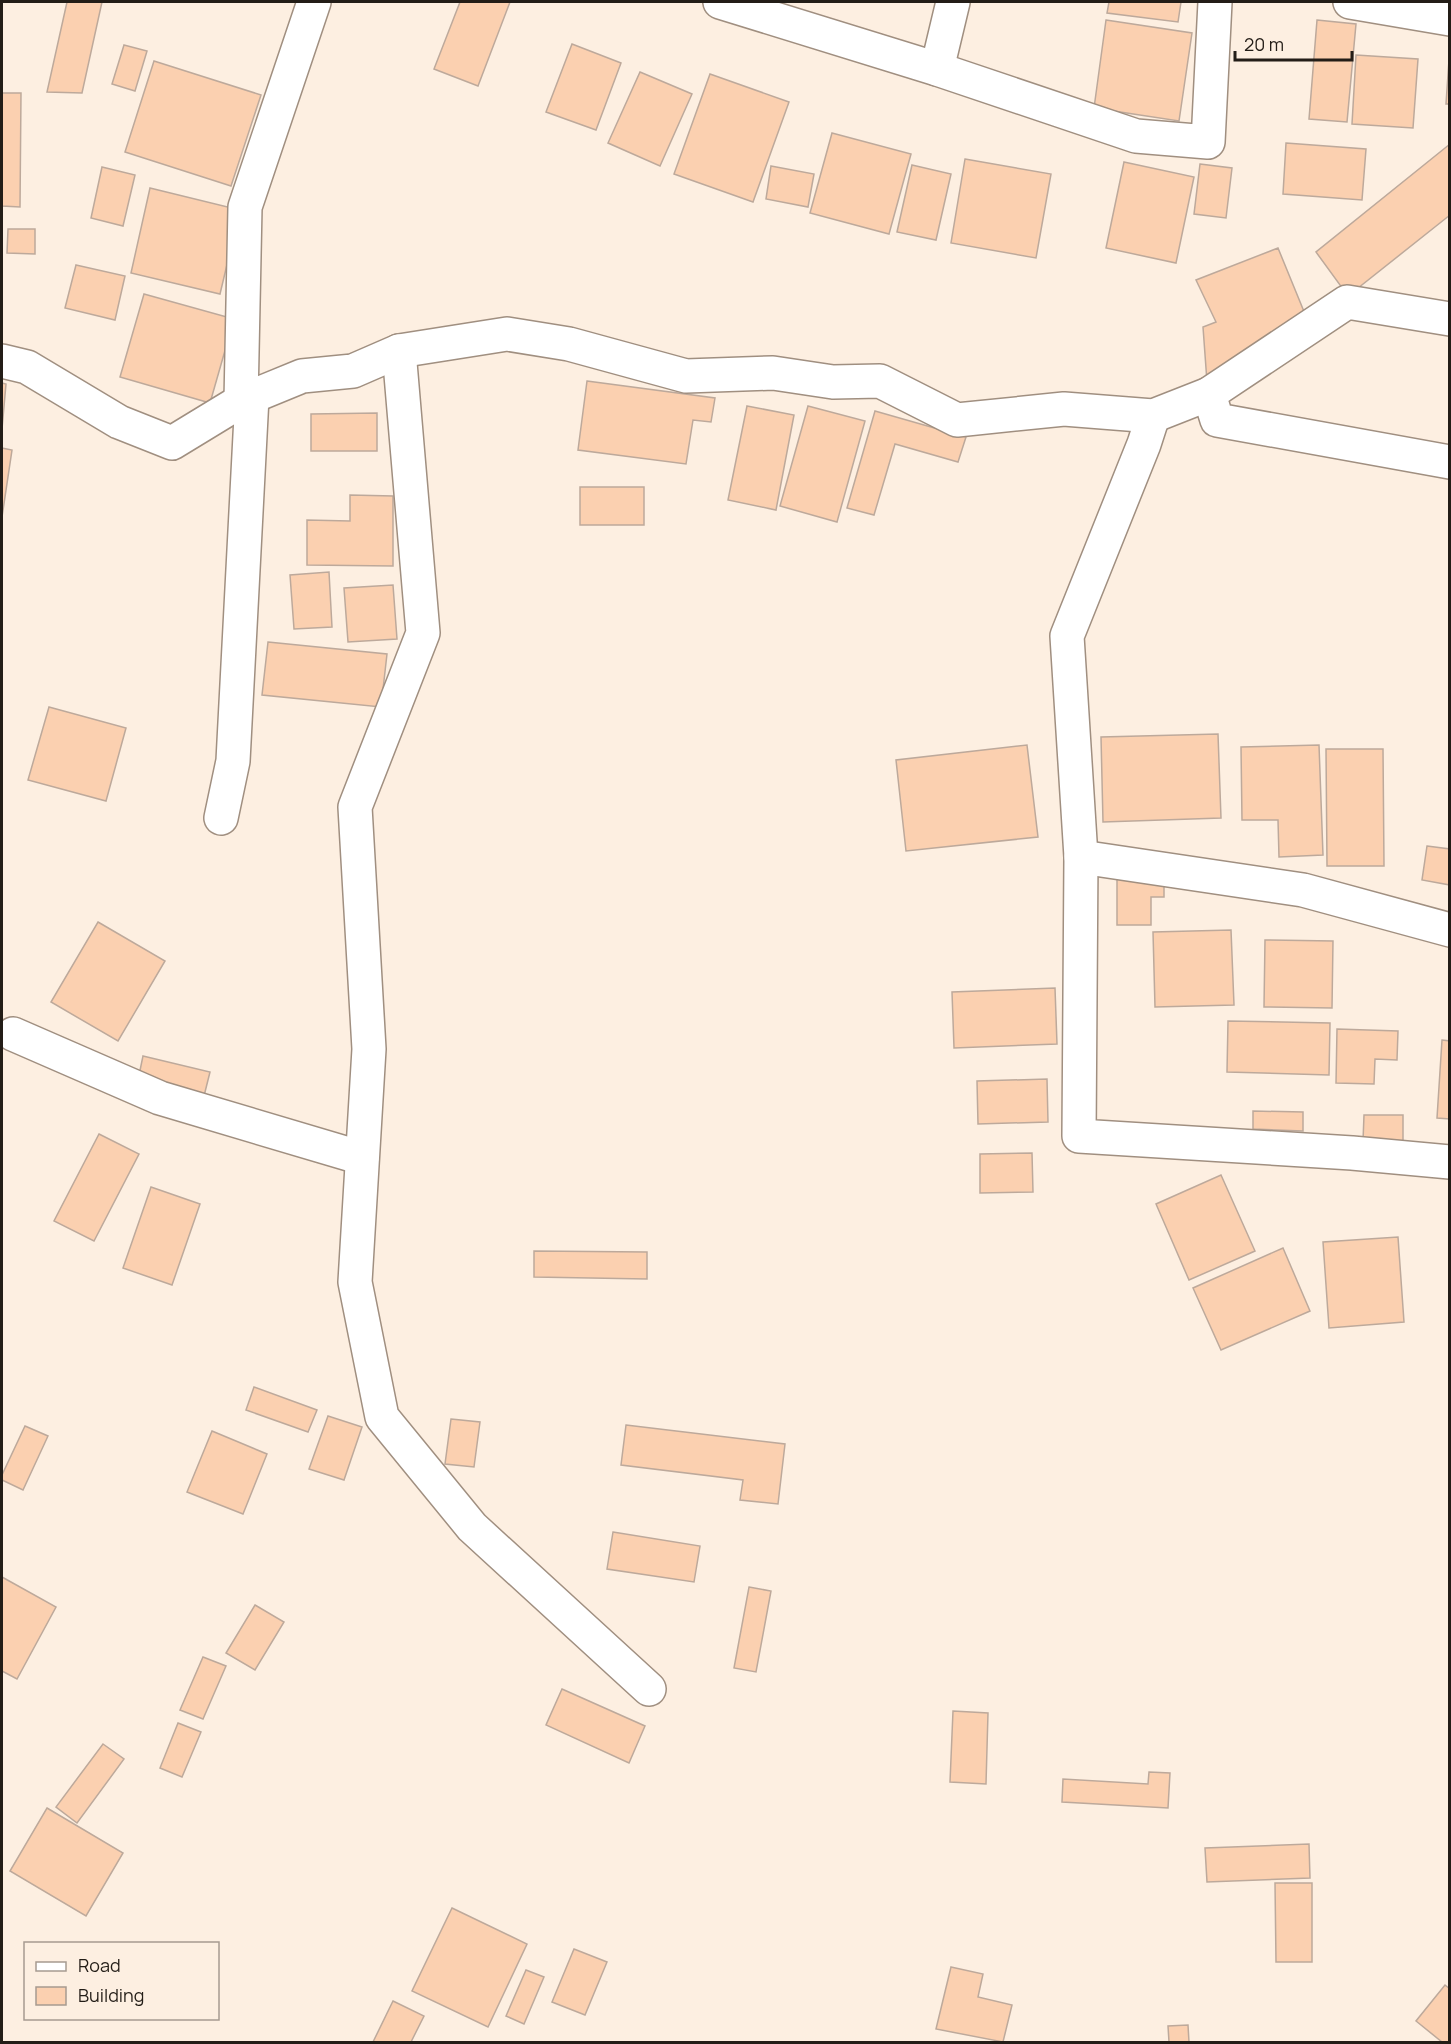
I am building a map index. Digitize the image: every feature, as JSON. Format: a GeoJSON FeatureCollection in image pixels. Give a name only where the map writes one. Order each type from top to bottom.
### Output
{"type":"FeatureCollection","features":[{"type":"Feature","properties":{"kind":"street"},"geometry":{"type":"LineString","coordinates":[[221,818],[233,761],[247,399],[245,207],[314,2]]}},
{"type":"Feature","properties":{"kind":"street"},"geometry":{"type":"LineString","coordinates":[[720,2],[937,69],[1136,136],[1208,142],[1215,2]]}},
{"type":"Feature","properties":{"kind":"street"},"geometry":{"type":"LineString","coordinates":[[937,69],[953,2]]}},
{"type":"Feature","properties":{"kind":"street"},"geometry":{"type":"LineString","coordinates":[[1350,2],[1449,19]]}},
{"type":"Feature","properties":{"kind":"street"},"geometry":{"type":"LineString","coordinates":[[2,361],[27,368],[119,422],[172,443],[247,399],[302,376],[353,371],[399,351],[507,334],[568,344],[686,376],[773,373],[833,382],[879,381],[957,420],[1064,410],[1153,416],[1209,394],[1347,302],[1449,319]]}},
{"type":"Feature","properties":{"kind":"street"},"geometry":{"type":"LineString","coordinates":[[399,351],[423,633],[355,807],[369,1049],[355,1282],[382,1417],[472,1527],[649,1689]]}},
{"type":"Feature","properties":{"kind":"street"},"geometry":{"type":"LineString","coordinates":[[1209,394],[1217,420],[1449,462]]}},
{"type":"Feature","properties":{"kind":"street"},"geometry":{"type":"LineString","coordinates":[[1153,416],[1144,444],[1067,636],[1081,857],[1079,1136],[1352,1153],[1449,1162]]}},
{"type":"Feature","properties":{"kind":"street"},"geometry":{"type":"LineString","coordinates":[[1081,857],[1304,890],[1449,930]]}},
{"type":"Feature","properties":{"kind":"street"},"geometry":{"type":"LineString","coordinates":[[13,1034],[160,1098],[362,1158]]}},
{"type":"Feature","properties":{"kind":"building"},"geometry":{"type":"Polygon","coordinates":[[[67,2],[102,2],[82,93],[47,92],[67,2]]]}},
{"type":"Feature","properties":{"kind":"building"},"geometry":{"type":"Polygon","coordinates":[[[460,2],[510,2],[478,86],[434,69],[460,2]]]}},
{"type":"Feature","properties":{"kind":"building"},"geometry":{"type":"Polygon","coordinates":[[[1109,2],[1181,2],[1178,22],[1107,13],[1109,2]]]}},
{"type":"Feature","properties":{"kind":"building"},"geometry":{"type":"Polygon","coordinates":[[[1106,20],[1192,33],[1179,121],[1094,108],[1106,20]]]}},
{"type":"Feature","properties":{"kind":"building"},"geometry":{"type":"Polygon","coordinates":[[[1317,20],[1356,24],[1347,122],[1309,119],[1317,20]]]}},
{"type":"Feature","properties":{"kind":"building"},"geometry":{"type":"Polygon","coordinates":[[[572,44],[621,63],[596,130],[546,112],[572,44]]]}},
{"type":"Feature","properties":{"kind":"building"},"geometry":{"type":"Polygon","coordinates":[[[124,45],[147,51],[135,91],[112,84],[124,45]]]}},
{"type":"Feature","properties":{"kind":"building"},"geometry":{"type":"Polygon","coordinates":[[[1450,45],[1450,104],[1446,104],[1450,45]]]}},
{"type":"Feature","properties":{"kind":"building"},"geometry":{"type":"Polygon","coordinates":[[[1356,55],[1418,59],[1413,128],[1352,124],[1356,55]]]}},
{"type":"Feature","properties":{"kind":"building"},"geometry":{"type":"Polygon","coordinates":[[[154,61],[261,95],[231,186],[125,152],[154,61]]]}},
{"type":"Feature","properties":{"kind":"building"},"geometry":{"type":"Polygon","coordinates":[[[640,72],[692,94],[660,166],[608,143],[640,72]]]}},
{"type":"Feature","properties":{"kind":"building"},"geometry":{"type":"Polygon","coordinates":[[[710,74],[789,102],[753,202],[674,174],[710,74]]]}},
{"type":"Feature","properties":{"kind":"building"},"geometry":{"type":"Polygon","coordinates":[[[2,93],[21,93],[20,207],[2,206],[2,93]]]}},
{"type":"Feature","properties":{"kind":"building"},"geometry":{"type":"Polygon","coordinates":[[[832,133],[911,154],[889,234],[810,213],[832,133]]]}},
{"type":"Feature","properties":{"kind":"building"},"geometry":{"type":"Polygon","coordinates":[[[1286,143],[1366,149],[1362,200],[1283,194],[1286,143]]]}},
{"type":"Feature","properties":{"kind":"building"},"geometry":{"type":"Polygon","coordinates":[[[1450,144],[1450,215],[1348,296],[1316,252],[1450,144]]]}},
{"type":"Feature","properties":{"kind":"building"},"geometry":{"type":"Polygon","coordinates":[[[965,159],[1051,174],[1036,258],[951,243],[965,159]]]}},
{"type":"Feature","properties":{"kind":"building"},"geometry":{"type":"Polygon","coordinates":[[[1124,162],[1194,177],[1176,263],[1106,248],[1124,162]]]}},
{"type":"Feature","properties":{"kind":"building"},"geometry":{"type":"Polygon","coordinates":[[[1200,164],[1232,168],[1226,218],[1194,214],[1200,164]]]}},
{"type":"Feature","properties":{"kind":"building"},"geometry":{"type":"Polygon","coordinates":[[[912,165],[951,174],[936,240],[897,232],[912,165]]]}},
{"type":"Feature","properties":{"kind":"building"},"geometry":{"type":"Polygon","coordinates":[[[771,166],[814,174],[808,207],[766,199],[771,166]]]}},
{"type":"Feature","properties":{"kind":"building"},"geometry":{"type":"Polygon","coordinates":[[[102,167],[135,175],[123,226],[91,218],[102,167]]]}},
{"type":"Feature","properties":{"kind":"building"},"geometry":{"type":"Polygon","coordinates":[[[150,188],[240,210],[220,294],[131,273],[150,188]]]}},
{"type":"Feature","properties":{"kind":"building"},"geometry":{"type":"Polygon","coordinates":[[[8,229],[35,229],[35,254],[7,253],[8,229]]]}},
{"type":"Feature","properties":{"kind":"building"},"geometry":{"type":"Polygon","coordinates":[[[1278,248],[1305,314],[1207,382],[1203,327],[1216,322],[1196,280],[1278,248]]]}},
{"type":"Feature","properties":{"kind":"building"},"geometry":{"type":"Polygon","coordinates":[[[76,265],[125,276],[115,320],[65,308],[76,265]]]}},
{"type":"Feature","properties":{"kind":"building"},"geometry":{"type":"Polygon","coordinates":[[[144,294],[234,319],[210,403],[120,377],[144,294]]]}},
{"type":"Feature","properties":{"kind":"building"},"geometry":{"type":"Polygon","coordinates":[[[587,381],[715,398],[711,422],[693,420],[686,464],[578,450],[587,381]]]}},
{"type":"Feature","properties":{"kind":"building"},"geometry":{"type":"Polygon","coordinates":[[[2,383],[6,384],[2,429],[2,383]]]}},
{"type":"Feature","properties":{"kind":"building"},"geometry":{"type":"Polygon","coordinates":[[[747,406],[794,415],[776,510],[728,500],[747,406]]]}},
{"type":"Feature","properties":{"kind":"building"},"geometry":{"type":"Polygon","coordinates":[[[808,406],[865,421],[837,522],[780,506],[808,406]]]}},
{"type":"Feature","properties":{"kind":"building"},"geometry":{"type":"Polygon","coordinates":[[[875,411],[966,437],[958,462],[895,444],[874,515],[847,508],[875,411]]]}},
{"type":"Feature","properties":{"kind":"building"},"geometry":{"type":"Polygon","coordinates":[[[377,413],[377,451],[311,451],[311,414],[377,413]]]}},
{"type":"Feature","properties":{"kind":"building"},"geometry":{"type":"Polygon","coordinates":[[[2,448],[12,450],[2,517],[2,448]]]}},
{"type":"Feature","properties":{"kind":"building"},"geometry":{"type":"Polygon","coordinates":[[[580,487],[644,487],[644,525],[580,525],[580,487]]]}},
{"type":"Feature","properties":{"kind":"building"},"geometry":{"type":"Polygon","coordinates":[[[350,495],[393,496],[393,566],[307,565],[307,520],[350,521],[350,495]]]}},
{"type":"Feature","properties":{"kind":"building"},"geometry":{"type":"Polygon","coordinates":[[[329,572],[332,627],[294,629],[290,575],[329,572]]]}},
{"type":"Feature","properties":{"kind":"building"},"geometry":{"type":"Polygon","coordinates":[[[393,585],[397,639],[348,642],[344,588],[393,585]]]}},
{"type":"Feature","properties":{"kind":"building"},"geometry":{"type":"Polygon","coordinates":[[[268,642],[387,654],[381,707],[262,695],[268,642]]]}},
{"type":"Feature","properties":{"kind":"building"},"geometry":{"type":"Polygon","coordinates":[[[49,707],[126,728],[106,801],[28,780],[49,707]]]}},
{"type":"Feature","properties":{"kind":"building"},"geometry":{"type":"Polygon","coordinates":[[[1218,734],[1221,818],[1103,822],[1101,737],[1218,734]]]}},
{"type":"Feature","properties":{"kind":"building"},"geometry":{"type":"Polygon","coordinates":[[[1027,745],[1038,837],[906,851],[896,760],[1027,745]]]}},
{"type":"Feature","properties":{"kind":"building"},"geometry":{"type":"Polygon","coordinates":[[[1319,745],[1323,855],[1279,857],[1278,820],[1242,820],[1241,747],[1319,745]]]}},
{"type":"Feature","properties":{"kind":"building"},"geometry":{"type":"Polygon","coordinates":[[[1326,749],[1383,749],[1384,866],[1327,866],[1326,749]]]}},
{"type":"Feature","properties":{"kind":"building"},"geometry":{"type":"Polygon","coordinates":[[[1427,846],[1450,849],[1450,885],[1422,880],[1427,846]]]}},
{"type":"Feature","properties":{"kind":"building"},"geometry":{"type":"Polygon","coordinates":[[[1117,879],[1164,879],[1164,897],[1151,897],[1151,925],[1117,925],[1117,879]]]}},
{"type":"Feature","properties":{"kind":"building"},"geometry":{"type":"Polygon","coordinates":[[[98,922],[165,961],[118,1041],[51,1002],[98,922]]]}},
{"type":"Feature","properties":{"kind":"building"},"geometry":{"type":"Polygon","coordinates":[[[1231,930],[1234,1005],[1155,1007],[1153,932],[1231,930]]]}},
{"type":"Feature","properties":{"kind":"building"},"geometry":{"type":"Polygon","coordinates":[[[1265,940],[1333,941],[1332,1008],[1264,1007],[1265,940]]]}},
{"type":"Feature","properties":{"kind":"building"},"geometry":{"type":"Polygon","coordinates":[[[1055,988],[1057,1044],[954,1048],[952,992],[1055,988]]]}},
{"type":"Feature","properties":{"kind":"building"},"geometry":{"type":"Polygon","coordinates":[[[1228,1021],[1330,1023],[1329,1075],[1227,1072],[1228,1021]]]}},
{"type":"Feature","properties":{"kind":"building"},"geometry":{"type":"Polygon","coordinates":[[[1337,1029],[1398,1031],[1397,1060],[1375,1059],[1374,1084],[1336,1083],[1337,1029]]]}},
{"type":"Feature","properties":{"kind":"building"},"geometry":{"type":"Polygon","coordinates":[[[1442,1040],[1450,1041],[1450,1119],[1437,1118],[1442,1040]]]}},
{"type":"Feature","properties":{"kind":"building"},"geometry":{"type":"Polygon","coordinates":[[[143,1056],[210,1072],[204,1096],[138,1080],[143,1056]]]}},
{"type":"Feature","properties":{"kind":"building"},"geometry":{"type":"Polygon","coordinates":[[[1047,1079],[1048,1122],[978,1124],[977,1081],[1047,1079]]]}},
{"type":"Feature","properties":{"kind":"building"},"geometry":{"type":"Polygon","coordinates":[[[1253,1111],[1303,1112],[1303,1131],[1253,1129],[1253,1111]]]}},
{"type":"Feature","properties":{"kind":"building"},"geometry":{"type":"Polygon","coordinates":[[[1364,1115],[1403,1115],[1403,1142],[1363,1141],[1364,1115]]]}},
{"type":"Feature","properties":{"kind":"building"},"geometry":{"type":"Polygon","coordinates":[[[99,1134],[139,1154],[94,1241],[54,1221],[99,1134]]]}},
{"type":"Feature","properties":{"kind":"building"},"geometry":{"type":"Polygon","coordinates":[[[1032,1153],[1033,1192],[980,1193],[980,1154],[1032,1153]]]}},
{"type":"Feature","properties":{"kind":"building"},"geometry":{"type":"Polygon","coordinates":[[[1221,1175],[1255,1251],[1189,1280],[1156,1204],[1221,1175]]]}},
{"type":"Feature","properties":{"kind":"building"},"geometry":{"type":"Polygon","coordinates":[[[151,1187],[200,1204],[172,1285],[123,1268],[151,1187]]]}},
{"type":"Feature","properties":{"kind":"building"},"geometry":{"type":"Polygon","coordinates":[[[1398,1237],[1404,1322],[1329,1328],[1323,1242],[1398,1237]]]}},
{"type":"Feature","properties":{"kind":"building"},"geometry":{"type":"Polygon","coordinates":[[[1283,1248],[1310,1311],[1221,1350],[1193,1288],[1283,1248]]]}},
{"type":"Feature","properties":{"kind":"building"},"geometry":{"type":"Polygon","coordinates":[[[534,1251],[647,1252],[647,1279],[534,1277],[534,1251]]]}},
{"type":"Feature","properties":{"kind":"building"},"geometry":{"type":"Polygon","coordinates":[[[254,1387],[317,1410],[308,1432],[246,1410],[254,1387]]]}},
{"type":"Feature","properties":{"kind":"building"},"geometry":{"type":"Polygon","coordinates":[[[328,1416],[362,1427],[344,1480],[309,1469],[328,1416]]]}},
{"type":"Feature","properties":{"kind":"building"},"geometry":{"type":"Polygon","coordinates":[[[451,1419],[480,1422],[474,1467],[445,1464],[451,1419]]]}},
{"type":"Feature","properties":{"kind":"building"},"geometry":{"type":"Polygon","coordinates":[[[626,1425],[785,1444],[778,1504],[740,1500],[743,1480],[621,1465],[626,1425]]]}},
{"type":"Feature","properties":{"kind":"building"},"geometry":{"type":"Polygon","coordinates":[[[25,1426],[48,1436],[23,1490],[2,1480],[2,1475],[25,1426]]]}},
{"type":"Feature","properties":{"kind":"building"},"geometry":{"type":"Polygon","coordinates":[[[212,1431],[267,1454],[243,1514],[187,1492],[212,1431]]]}},
{"type":"Feature","properties":{"kind":"building"},"geometry":{"type":"Polygon","coordinates":[[[613,1532],[700,1546],[694,1582],[607,1569],[613,1532]]]}},
{"type":"Feature","properties":{"kind":"building"},"geometry":{"type":"Polygon","coordinates":[[[2,1577],[56,1607],[17,1679],[2,1671],[2,1577]]]}},
{"type":"Feature","properties":{"kind":"building"},"geometry":{"type":"Polygon","coordinates":[[[749,1587],[771,1591],[756,1672],[734,1668],[749,1587]]]}},
{"type":"Feature","properties":{"kind":"building"},"geometry":{"type":"Polygon","coordinates":[[[255,1605],[284,1622],[255,1670],[226,1653],[255,1605]]]}},
{"type":"Feature","properties":{"kind":"building"},"geometry":{"type":"Polygon","coordinates":[[[203,1657],[226,1666],[203,1719],[180,1710],[203,1657]]]}},
{"type":"Feature","properties":{"kind":"building"},"geometry":{"type":"Polygon","coordinates":[[[562,1689],[645,1726],[629,1763],[546,1725],[562,1689]]]}},
{"type":"Feature","properties":{"kind":"building"},"geometry":{"type":"Polygon","coordinates":[[[953,1711],[988,1713],[986,1784],[950,1782],[953,1711]]]}},
{"type":"Feature","properties":{"kind":"building"},"geometry":{"type":"Polygon","coordinates":[[[178,1723],[201,1732],[182,1777],[160,1768],[178,1723]]]}},
{"type":"Feature","properties":{"kind":"building"},"geometry":{"type":"Polygon","coordinates":[[[103,1744],[124,1759],[77,1823],[56,1807],[103,1744]]]}},
{"type":"Feature","properties":{"kind":"building"},"geometry":{"type":"Polygon","coordinates":[[[1149,1772],[1170,1773],[1168,1808],[1062,1802],[1063,1779],[1148,1784],[1149,1772]]]}},
{"type":"Feature","properties":{"kind":"building"},"geometry":{"type":"Polygon","coordinates":[[[47,1808],[123,1853],[86,1916],[10,1871],[47,1808]]]}},
{"type":"Feature","properties":{"kind":"building"},"geometry":{"type":"Polygon","coordinates":[[[1309,1844],[1310,1878],[1207,1882],[1205,1848],[1309,1844]]]}},
{"type":"Feature","properties":{"kind":"building"},"geometry":{"type":"Polygon","coordinates":[[[1275,1883],[1312,1883],[1312,1962],[1276,1962],[1275,1883]]]}},
{"type":"Feature","properties":{"kind":"building"},"geometry":{"type":"Polygon","coordinates":[[[452,1908],[527,1944],[488,2027],[412,1991],[452,1908]]]}},
{"type":"Feature","properties":{"kind":"building"},"geometry":{"type":"Polygon","coordinates":[[[574,1949],[607,1962],[585,2015],[552,2002],[574,1949]]]}},
{"type":"Feature","properties":{"kind":"building"},"geometry":{"type":"Polygon","coordinates":[[[951,1967],[983,1974],[978,1997],[1012,2005],[1003,2042],[936,2029],[951,1967]]]}},
{"type":"Feature","properties":{"kind":"building"},"geometry":{"type":"Polygon","coordinates":[[[526,1970],[544,1977],[524,2024],[506,2016],[526,1970]]]}},
{"type":"Feature","properties":{"kind":"building"},"geometry":{"type":"Polygon","coordinates":[[[1445,1985],[1450,1989],[1450,2042],[1442,2042],[1416,2021],[1445,1985]]]}},
{"type":"Feature","properties":{"kind":"building"},"geometry":{"type":"Polygon","coordinates":[[[393,2001],[424,2016],[411,2042],[373,2042],[393,2001]]]}},
{"type":"Feature","properties":{"kind":"building"},"geometry":{"type":"Polygon","coordinates":[[[1188,2025],[1189,2042],[1169,2042],[1168,2026],[1188,2025]]]}}]}
